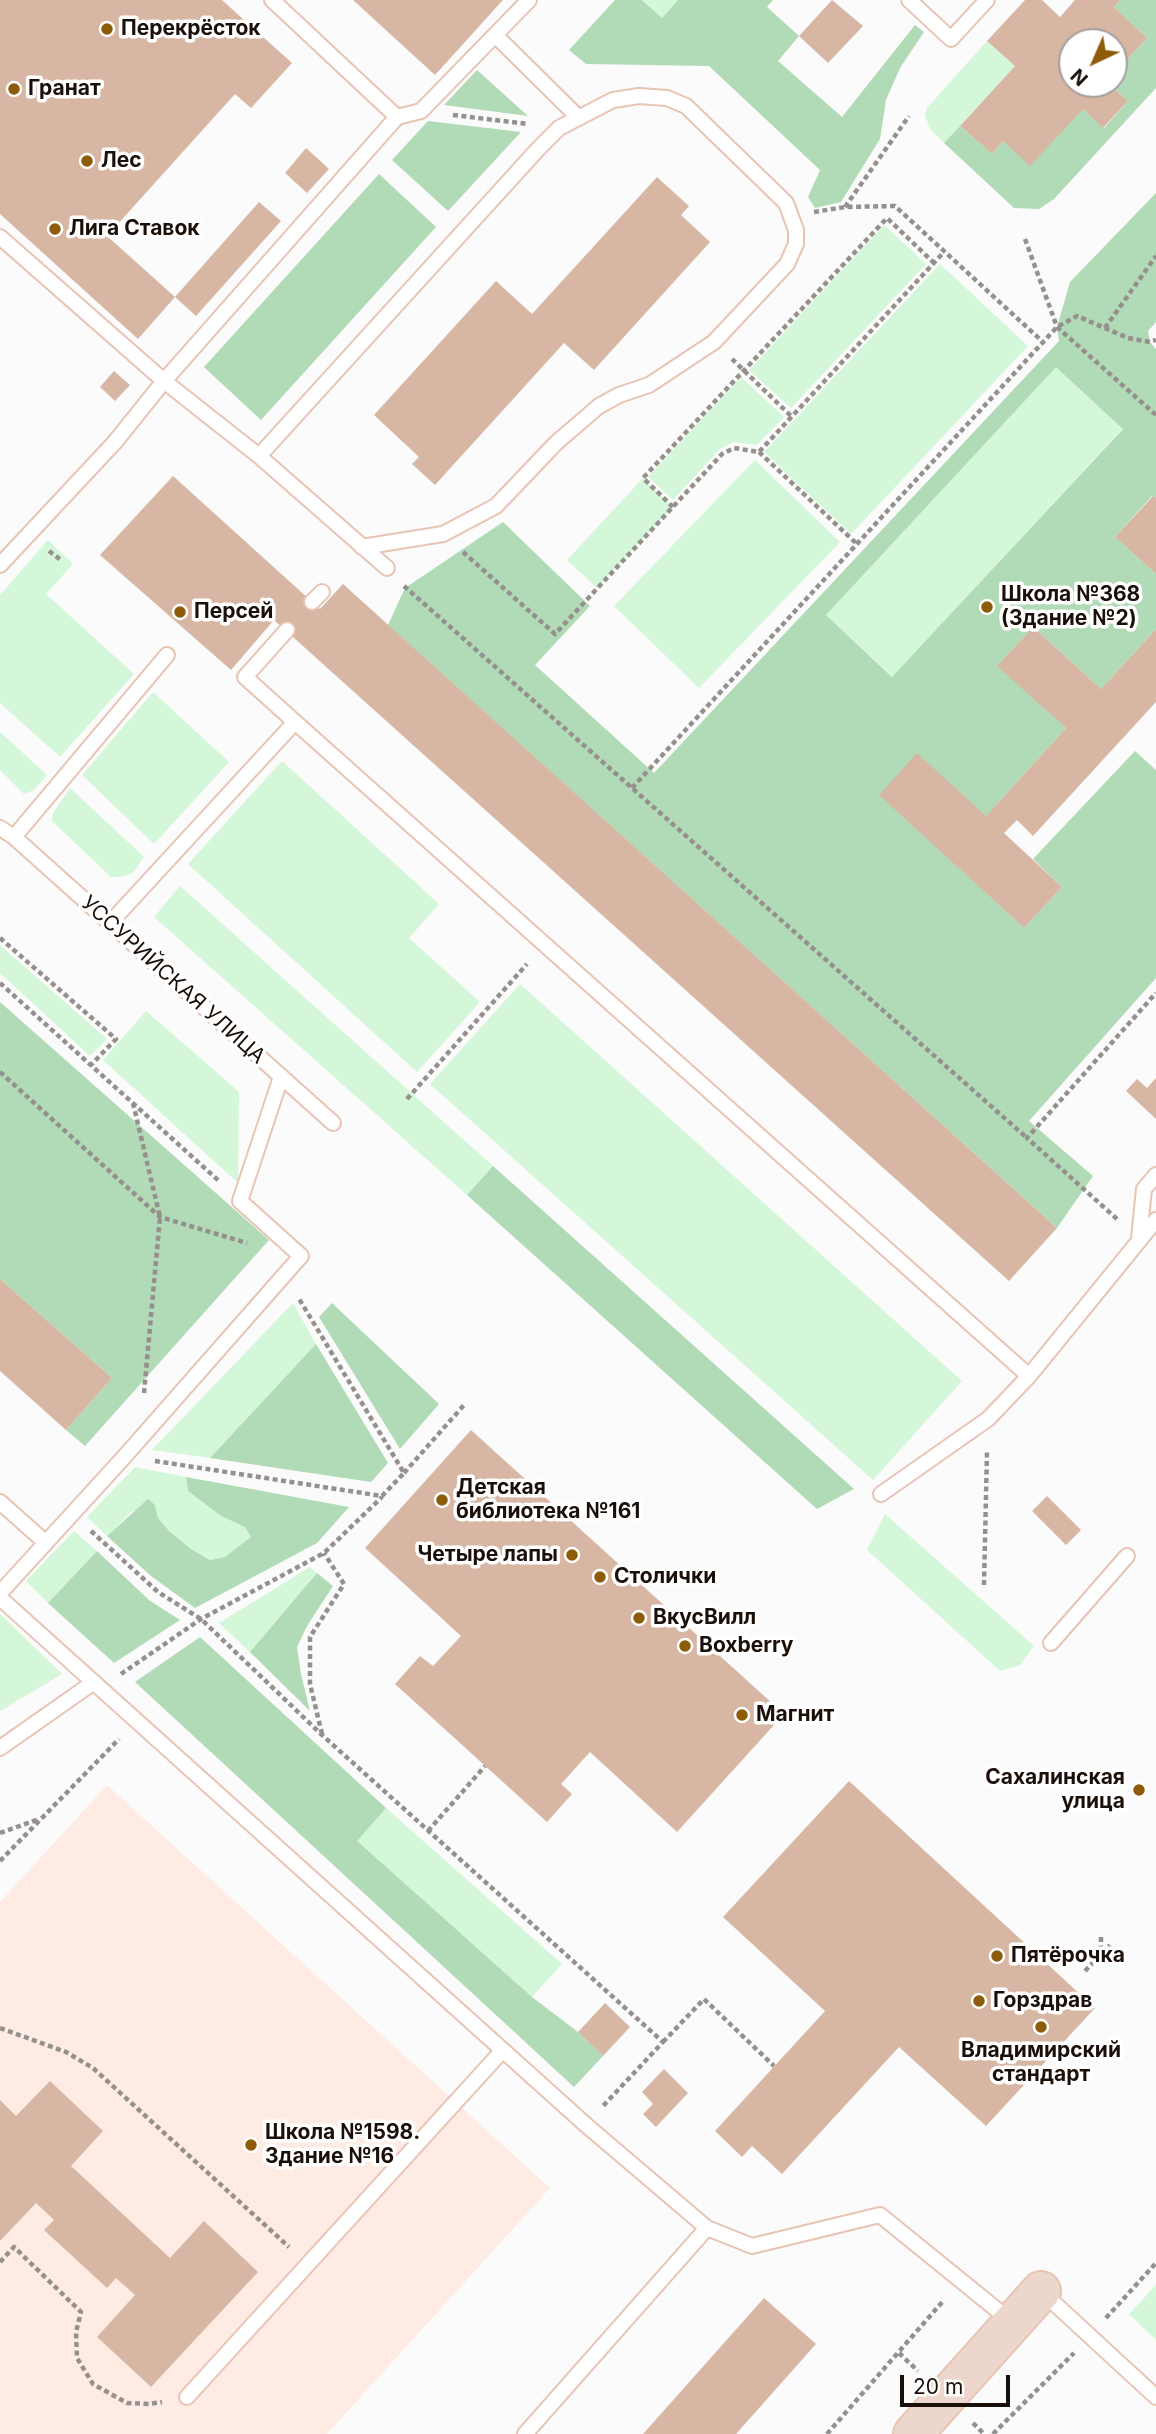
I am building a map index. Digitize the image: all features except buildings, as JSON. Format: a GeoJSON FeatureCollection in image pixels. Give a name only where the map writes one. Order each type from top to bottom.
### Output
{"type":"FeatureCollection","features":[{"type":"Feature","properties":{"kind":"street"},"geometry":{"type":"LineString","coordinates":[[913,2434],[1041,2291]]}},
{"type":"Feature","properties":{"kind":"lane"},"geometry":{"type":"LineString","coordinates":[[272,0],[397,117]]}},
{"type":"Feature","properties":{"kind":"lane"},"geometry":{"type":"LineString","coordinates":[[0,565],[115,442],[164,382],[397,117],[421,111],[529,0]]}},
{"type":"Feature","properties":{"kind":"lane"},"geometry":{"type":"LineString","coordinates":[[909,0],[951,39],[988,0]]}},
{"type":"Feature","properties":{"kind":"lane"},"geometry":{"type":"LineString","coordinates":[[495,35],[579,118]]}},
{"type":"Feature","properties":{"kind":"lane"},"geometry":{"type":"LineString","coordinates":[[259,456],[539,148],[559,128],[613,100],[639,96],[667,98],[686,106],[786,203],[793,215],[796,230],[796,244],[787,264],[714,342],[649,385],[599,405],[556,443],[496,506],[443,534],[362,547]]}},
{"type":"Feature","properties":{"kind":"lane"},"geometry":{"type":"LineString","coordinates":[[0,237],[164,382],[259,456],[387,568]]}},
{"type":"Feature","properties":{"kind":"lane"},"geometry":{"type":"LineString","coordinates":[[287,630],[244,677],[1029,1376]]}},
{"type":"Feature","properties":{"kind":"lane"},"geometry":{"type":"LineString","coordinates":[[14,837],[167,655]]}},
{"type":"Feature","properties":{"kind":"lane"},"geometry":{"type":"LineString","coordinates":[[110,923],[295,722]]}},
{"type":"Feature","properties":{"kind":"lane","name":"УССУРИЙСКАЯ УЛИЦА"},"geometry":{"type":"LineString","coordinates":[[0,820],[14,837],[333,1123]]}},
{"type":"Feature","properties":{"kind":"lane","name":"УССУРИЙСКАЯ УЛИЦА"},"geometry":{"type":"LineString","coordinates":[[0,828],[14,837]]}},
{"type":"Feature","properties":{"kind":"lane"},"geometry":{"type":"LineString","coordinates":[[281,1076],[240,1201],[300,1256],[0,1596],[586,2125],[707,2228],[752,2246],[880,2215],[1013,2323]]}},
{"type":"Feature","properties":{"kind":"lane"},"geometry":{"type":"LineString","coordinates":[[1139,1239],[1144,1189],[1156,1175]]}},
{"type":"Feature","properties":{"kind":"lane"},"geometry":{"type":"LineString","coordinates":[[881,1494],[988,1419],[1029,1376],[1156,1220]]}},
{"type":"Feature","properties":{"kind":"lane"},"geometry":{"type":"LineString","coordinates":[[0,1502],[46,1543]]}},
{"type":"Feature","properties":{"kind":"lane"},"geometry":{"type":"LineString","coordinates":[[1051,1643],[1127,1556]]}},
{"type":"Feature","properties":{"kind":"lane"},"geometry":{"type":"LineString","coordinates":[[0,1748],[97,1685]]}},
{"type":"Feature","properties":{"kind":"lane"},"geometry":{"type":"LineString","coordinates":[[0,1734],[23,1733]]}},
{"type":"Feature","properties":{"kind":"lane"},"geometry":{"type":"LineString","coordinates":[[187,2397],[503,2050]]}},
{"type":"Feature","properties":{"kind":"lane"},"geometry":{"type":"LineString","coordinates":[[524,2434],[707,2228]]}},
{"type":"Feature","properties":{"kind":"lane"},"geometry":{"type":"LineString","coordinates":[[1041,2291],[1156,2397]]}},
{"type":"Feature","properties":{"kind":"path"},"geometry":{"type":"LineString","coordinates":[[421,111],[559,128]]}},
{"type":"Feature","properties":{"kind":"path"},"geometry":{"type":"LineString","coordinates":[[845,207],[909,116]]}},
{"type":"Feature","properties":{"kind":"path"},"geometry":{"type":"LineString","coordinates":[[793,215],[845,207],[895,206],[1043,342]]}},
{"type":"Feature","properties":{"kind":"path"},"geometry":{"type":"LineString","coordinates":[[673,507],[643,478],[887,218],[934,262]]}},
{"type":"Feature","properties":{"kind":"path"},"geometry":{"type":"LineString","coordinates":[[1025,239],[1057,327],[1156,415]]}},
{"type":"Feature","properties":{"kind":"path"},"geometry":{"type":"LineString","coordinates":[[759,453],[944,252]]}},
{"type":"Feature","properties":{"kind":"path"},"geometry":{"type":"LineString","coordinates":[[1105,328],[1156,256]]}},
{"type":"Feature","properties":{"kind":"path"},"geometry":{"type":"LineString","coordinates":[[632,788],[1057,327],[1077,316],[1128,338],[1150,342],[1156,340]]}},
{"type":"Feature","properties":{"kind":"path"},"geometry":{"type":"LineString","coordinates":[[714,342],[792,417]]}},
{"type":"Feature","properties":{"kind":"path"},"geometry":{"type":"LineString","coordinates":[[443,534],[555,634],[722,454],[734,447],[759,453],[857,544]]}},
{"type":"Feature","properties":{"kind":"path"},"geometry":{"type":"LineString","coordinates":[[387,568],[416,597],[1139,1239]]}},
{"type":"Feature","properties":{"kind":"path"},"geometry":{"type":"LineString","coordinates":[[0,938],[116,1039],[91,1065]]}},
{"type":"Feature","properties":{"kind":"path"},"geometry":{"type":"LineString","coordinates":[[407,1098],[545,944]]}},
{"type":"Feature","properties":{"kind":"path"},"geometry":{"type":"LineString","coordinates":[[0,983],[240,1201]]}},
{"type":"Feature","properties":{"kind":"path"},"geometry":{"type":"LineString","coordinates":[[1027,1138],[1156,993]]}},
{"type":"Feature","properties":{"kind":"path"},"geometry":{"type":"LineString","coordinates":[[0,1072],[160,1217],[259,1247]]}},
{"type":"Feature","properties":{"kind":"path"},"geometry":{"type":"LineString","coordinates":[[133,1103],[160,1217],[145,1392],[125,1456],[382,1496]]}},
{"type":"Feature","properties":{"kind":"path"},"geometry":{"type":"LineString","coordinates":[[295,1293],[404,1473]]}},
{"type":"Feature","properties":{"kind":"path"},"geometry":{"type":"LineString","coordinates":[[97,1685],[201,1619],[324,1553],[404,1473],[464,1405]]}},
{"type":"Feature","properties":{"kind":"path"},"geometry":{"type":"LineString","coordinates":[[984,1585],[988,1419]]}},
{"type":"Feature","properties":{"kind":"path"},"geometry":{"type":"LineString","coordinates":[[72,1514],[158,1592],[201,1619],[322,1735],[663,2042]]}},
{"type":"Feature","properties":{"kind":"path"},"geometry":{"type":"LineString","coordinates":[[322,1735],[310,1684],[310,1637],[344,1584],[324,1553]]}},
{"type":"Feature","properties":{"kind":"path"},"geometry":{"type":"LineString","coordinates":[[0,1861],[137,1721]]}},
{"type":"Feature","properties":{"kind":"path"},"geometry":{"type":"LineString","coordinates":[[428,1831],[485,1766]]}},
{"type":"Feature","properties":{"kind":"path"},"geometry":{"type":"LineString","coordinates":[[0,1833],[41,1818]]}},
{"type":"Feature","properties":{"kind":"path"},"geometry":{"type":"LineString","coordinates":[[1101,1937],[1101,1954]]}},
{"type":"Feature","properties":{"kind":"path"},"geometry":{"type":"LineString","coordinates":[[1085,1971],[1110,1945]]}},
{"type":"Feature","properties":{"kind":"path"},"geometry":{"type":"LineString","coordinates":[[586,2125],[704,1999],[774,2066]]}},
{"type":"Feature","properties":{"kind":"path"},"geometry":{"type":"LineString","coordinates":[[0,2028],[66,2052],[93,2068],[308,2264]]}},
{"type":"Feature","properties":{"kind":"path"},"geometry":{"type":"LineString","coordinates":[[0,2262],[14,2247],[81,2312],[76,2332],[78,2358],[93,2384],[127,2403],[149,2404],[187,2397]]}},
{"type":"Feature","properties":{"kind":"path"},"geometry":{"type":"LineString","coordinates":[[1147,2273],[1156,2271]]}},
{"type":"Feature","properties":{"kind":"path"},"geometry":{"type":"LineString","coordinates":[[827,2434],[960,2280]]}},
{"type":"Feature","properties":{"kind":"shaded area","name":"Школа №1598. Здание №16"},"geometry":{"type":"Polygon","coordinates":[[[107,1785],[550,2188],[327,2434],[0,2434],[0,1902],[107,1785]]]}},
{"type":"Feature","properties":{"kind":"green space"},"geometry":{"type":"Polygon","coordinates":[[[615,0],[642,0],[662,18],[678,0],[773,0],[767,7],[799,36],[778,61],[842,117],[915,25],[924,32],[900,68],[886,100],[880,139],[841,202],[815,208],[808,197],[820,170],[709,66],[586,64],[569,50],[615,0]]]}},
{"type":"Feature","properties":{"kind":"green space"},"geometry":{"type":"Polygon","coordinates":[[[642,0],[678,0],[662,18],[642,0]]]}},
{"type":"Feature","properties":{"kind":"green space"},"geometry":{"type":"Polygon","coordinates":[[[1120,0],[1156,0],[1156,88],[1054,199],[1039,209],[1014,208],[944,143],[960,126],[992,154],[1003,141],[1083,109],[1104,128],[1128,101],[1125,98],[1128,98],[1128,59],[1147,38],[1114,7],[1120,0]]]}},
{"type":"Feature","properties":{"kind":"green space"},"geometry":{"type":"Polygon","coordinates":[[[987,41],[1015,66],[944,143],[930,129],[925,115],[927,108],[987,41]]]}},
{"type":"Feature","properties":{"kind":"green space"},"geometry":{"type":"Polygon","coordinates":[[[477,70],[528,116],[444,105],[477,70]]]}},
{"type":"Feature","properties":{"kind":"green space"},"geometry":{"type":"Polygon","coordinates":[[[428,121],[521,132],[448,211],[392,160],[428,121]]]}},
{"type":"Feature","properties":{"kind":"green space"},"geometry":{"type":"Polygon","coordinates":[[[379,174],[436,227],[261,420],[204,367],[379,174]]]}},
{"type":"Feature","properties":{"kind":"green space","name":"Школа №368 (Здание №2)"},"geometry":{"type":"Polygon","coordinates":[[[1156,193],[1156,322],[1148,331],[1150,342],[1156,349],[1156,499],[1152,496],[1115,537],[1156,574],[1156,629],[1101,689],[1033,627],[998,665],[1066,728],[986,816],[880,795],[1024,928],[1062,887],[1033,859],[1135,751],[1156,770],[1156,978],[1029,1121],[1093,1176],[1057,1228],[388,625],[405,588],[503,522],[590,606],[535,665],[654,773],[1059,341],[1057,327],[1070,282],[1156,193]],[[1056,367],[826,615],[892,677],[1123,429],[1056,367]]]}},
{"type":"Feature","properties":{"kind":"green space"},"geometry":{"type":"Polygon","coordinates":[[[884,225],[926,264],[791,408],[749,370],[884,225]]]}},
{"type":"Feature","properties":{"kind":"green space"},"geometry":{"type":"Polygon","coordinates":[[[940,264],[1028,346],[851,534],[764,452],[940,264]]]}},
{"type":"Feature","properties":{"kind":"green space"},"geometry":{"type":"Polygon","coordinates":[[[1056,366],[1123,428],[893,677],[826,615],[1056,366]]]}},
{"type":"Feature","properties":{"kind":"green space"},"geometry":{"type":"Polygon","coordinates":[[[741,377],[784,417],[757,445],[734,442],[720,449],[673,500],[648,477],[741,377]]]}},
{"type":"Feature","properties":{"kind":"green space"},"geometry":{"type":"Polygon","coordinates":[[[755,460],[840,542],[699,688],[614,606],[755,460]]]}},
{"type":"Feature","properties":{"kind":"green space"},"geometry":{"type":"Polygon","coordinates":[[[643,478],[673,507],[597,588],[567,560],[643,478]]]}},
{"type":"Feature","properties":{"kind":"green space"},"geometry":{"type":"Polygon","coordinates":[[[48,540],[73,564],[46,594],[134,674],[60,757],[0,703],[0,595],[48,540]]]}},
{"type":"Feature","properties":{"kind":"green space"},"geometry":{"type":"Polygon","coordinates":[[[153,692],[229,762],[154,844],[82,775],[153,692]]]}},
{"type":"Feature","properties":{"kind":"green space"},"geometry":{"type":"Polygon","coordinates":[[[0,732],[47,775],[34,790],[24,794],[0,770],[0,732]]]}},
{"type":"Feature","properties":{"kind":"green space"},"geometry":{"type":"Polygon","coordinates":[[[282,761],[439,904],[409,938],[480,1002],[417,1072],[188,864],[282,761]]]}},
{"type":"Feature","properties":{"kind":"green space"},"geometry":{"type":"Polygon","coordinates":[[[70,788],[144,857],[133,873],[111,877],[52,821],[53,813],[70,788]]]}},
{"type":"Feature","properties":{"kind":"green space"},"geometry":{"type":"Polygon","coordinates":[[[180,886],[493,1166],[467,1195],[154,917],[180,886]]]}},
{"type":"Feature","properties":{"kind":"green space"},"geometry":{"type":"Polygon","coordinates":[[[0,945],[107,1039],[90,1056],[0,973],[0,945]]]}},
{"type":"Feature","properties":{"kind":"green space"},"geometry":{"type":"Polygon","coordinates":[[[520,984],[962,1381],[873,1480],[430,1084],[520,984]]]}},
{"type":"Feature","properties":{"kind":"green space"},"geometry":{"type":"Polygon","coordinates":[[[0,1002],[269,1240],[85,1446],[66,1430],[112,1378],[0,1279],[0,1002]]]}},
{"type":"Feature","properties":{"kind":"green space"},"geometry":{"type":"Polygon","coordinates":[[[146,1011],[239,1092],[238,1183],[103,1060],[146,1011]]]}},
{"type":"Feature","properties":{"kind":"green space"},"geometry":{"type":"Polygon","coordinates":[[[493,1166],[854,1489],[817,1509],[467,1195],[493,1166]]]}},
{"type":"Feature","properties":{"kind":"green space"},"geometry":{"type":"Polygon","coordinates":[[[293,1303],[316,1344],[210,1458],[152,1450],[293,1303]]]}},
{"type":"Feature","properties":{"kind":"green space"},"geometry":{"type":"Polygon","coordinates":[[[332,1303],[439,1404],[400,1449],[319,1317],[332,1303]]]}},
{"type":"Feature","properties":{"kind":"green space"},"geometry":{"type":"Polygon","coordinates":[[[316,1344],[388,1463],[371,1482],[210,1458],[316,1344]]]}},
{"type":"Feature","properties":{"kind":"green space"},"geometry":{"type":"Polygon","coordinates":[[[135,1467],[186,1477],[188,1491],[221,1516],[245,1527],[252,1537],[225,1557],[211,1560],[191,1549],[169,1531],[158,1518],[155,1505],[131,1512],[107,1536],[87,1517],[135,1467]]]}},
{"type":"Feature","properties":{"kind":"green space"},"geometry":{"type":"Polygon","coordinates":[[[186,1477],[349,1507],[317,1543],[195,1608],[151,1576],[107,1536],[148,1499],[155,1505],[158,1518],[169,1531],[210,1560],[225,1557],[251,1537],[245,1527],[221,1516],[188,1491],[186,1477]]]}},
{"type":"Feature","properties":{"kind":"green space"},"geometry":{"type":"Polygon","coordinates":[[[885,1514],[1034,1646],[1020,1665],[1000,1671],[867,1550],[885,1514]]]}},
{"type":"Feature","properties":{"kind":"green space"},"geometry":{"type":"Polygon","coordinates":[[[74,1531],[97,1551],[48,1603],[26,1581],[74,1531]]]}},
{"type":"Feature","properties":{"kind":"green space"},"geometry":{"type":"Polygon","coordinates":[[[97,1551],[149,1600],[180,1620],[114,1663],[48,1603],[97,1551]]]}},
{"type":"Feature","properties":{"kind":"green space"},"geometry":{"type":"Polygon","coordinates":[[[310,1567],[317,1573],[250,1652],[219,1623],[310,1567]]]}},
{"type":"Feature","properties":{"kind":"green space"},"geometry":{"type":"Polygon","coordinates":[[[317,1573],[333,1586],[297,1647],[310,1711],[250,1652],[317,1573]]]}},
{"type":"Feature","properties":{"kind":"green space"},"geometry":{"type":"Polygon","coordinates":[[[0,1614],[62,1674],[0,1711],[0,1614]]]}},
{"type":"Feature","properties":{"kind":"green space"},"geometry":{"type":"Polygon","coordinates":[[[200,1637],[386,1808],[357,1841],[532,1997],[578,2032],[603,2056],[574,2087],[135,1682],[200,1637]]]}},
{"type":"Feature","properties":{"kind":"green space"},"geometry":{"type":"Polygon","coordinates":[[[386,1808],[562,1964],[532,1997],[356,1841],[386,1808]]]}},
{"type":"Feature","properties":{"kind":"green space"},"geometry":{"type":"Polygon","coordinates":[[[1156,2285],[1156,2340],[1129,2314],[1156,2285]]]}},
{"type":"Feature","properties":{"kind":"place","name":"Перекрёсток"},"geometry":{"type":"Point","coordinates":[107,29]}},
{"type":"Feature","properties":{"kind":"place","name":"Гранат"},"geometry":{"type":"Point","coordinates":[14,89]}},
{"type":"Feature","properties":{"kind":"place","name":"Лес"},"geometry":{"type":"Point","coordinates":[87,161]}},
{"type":"Feature","properties":{"kind":"place","name":"Лига Ставок"},"geometry":{"type":"Point","coordinates":[55,229]}},
{"type":"Feature","properties":{"kind":"place","name":"Школа №368 (Здание №2)"},"geometry":{"type":"Point","coordinates":[987,607]}},
{"type":"Feature","properties":{"kind":"place","name":"Персей"},"geometry":{"type":"Point","coordinates":[180,612]}},
{"type":"Feature","properties":{"kind":"place","name":"Детская библиотека №161"},"geometry":{"type":"Point","coordinates":[442,1500]}},
{"type":"Feature","properties":{"kind":"place","name":"Четыре лапы"},"geometry":{"type":"Point","coordinates":[572,1555]}},
{"type":"Feature","properties":{"kind":"place","name":"Столички"},"geometry":{"type":"Point","coordinates":[600,1577]}},
{"type":"Feature","properties":{"kind":"place","name":"ВкусВилл"},"geometry":{"type":"Point","coordinates":[639,1618]}},
{"type":"Feature","properties":{"kind":"place","name":"Boxberry"},"geometry":{"type":"Point","coordinates":[685,1646]}},
{"type":"Feature","properties":{"kind":"place","name":"Магнит"},"geometry":{"type":"Point","coordinates":[742,1715]}},
{"type":"Feature","properties":{"kind":"place","name":"Сахалинская улица"},"geometry":{"type":"Point","coordinates":[1139,1790]}},
{"type":"Feature","properties":{"kind":"place","name":"Пятёрочка"},"geometry":{"type":"Point","coordinates":[997,1956]}},
{"type":"Feature","properties":{"kind":"place","name":"Горздрав"},"geometry":{"type":"Point","coordinates":[979,2001]}},
{"type":"Feature","properties":{"kind":"place","name":"Владимирский стандарт"},"geometry":{"type":"Point","coordinates":[1041,2027]}},
{"type":"Feature","properties":{"kind":"place","name":"Школа №1598. Здание №16"},"geometry":{"type":"Point","coordinates":[251,2145]}}]}
